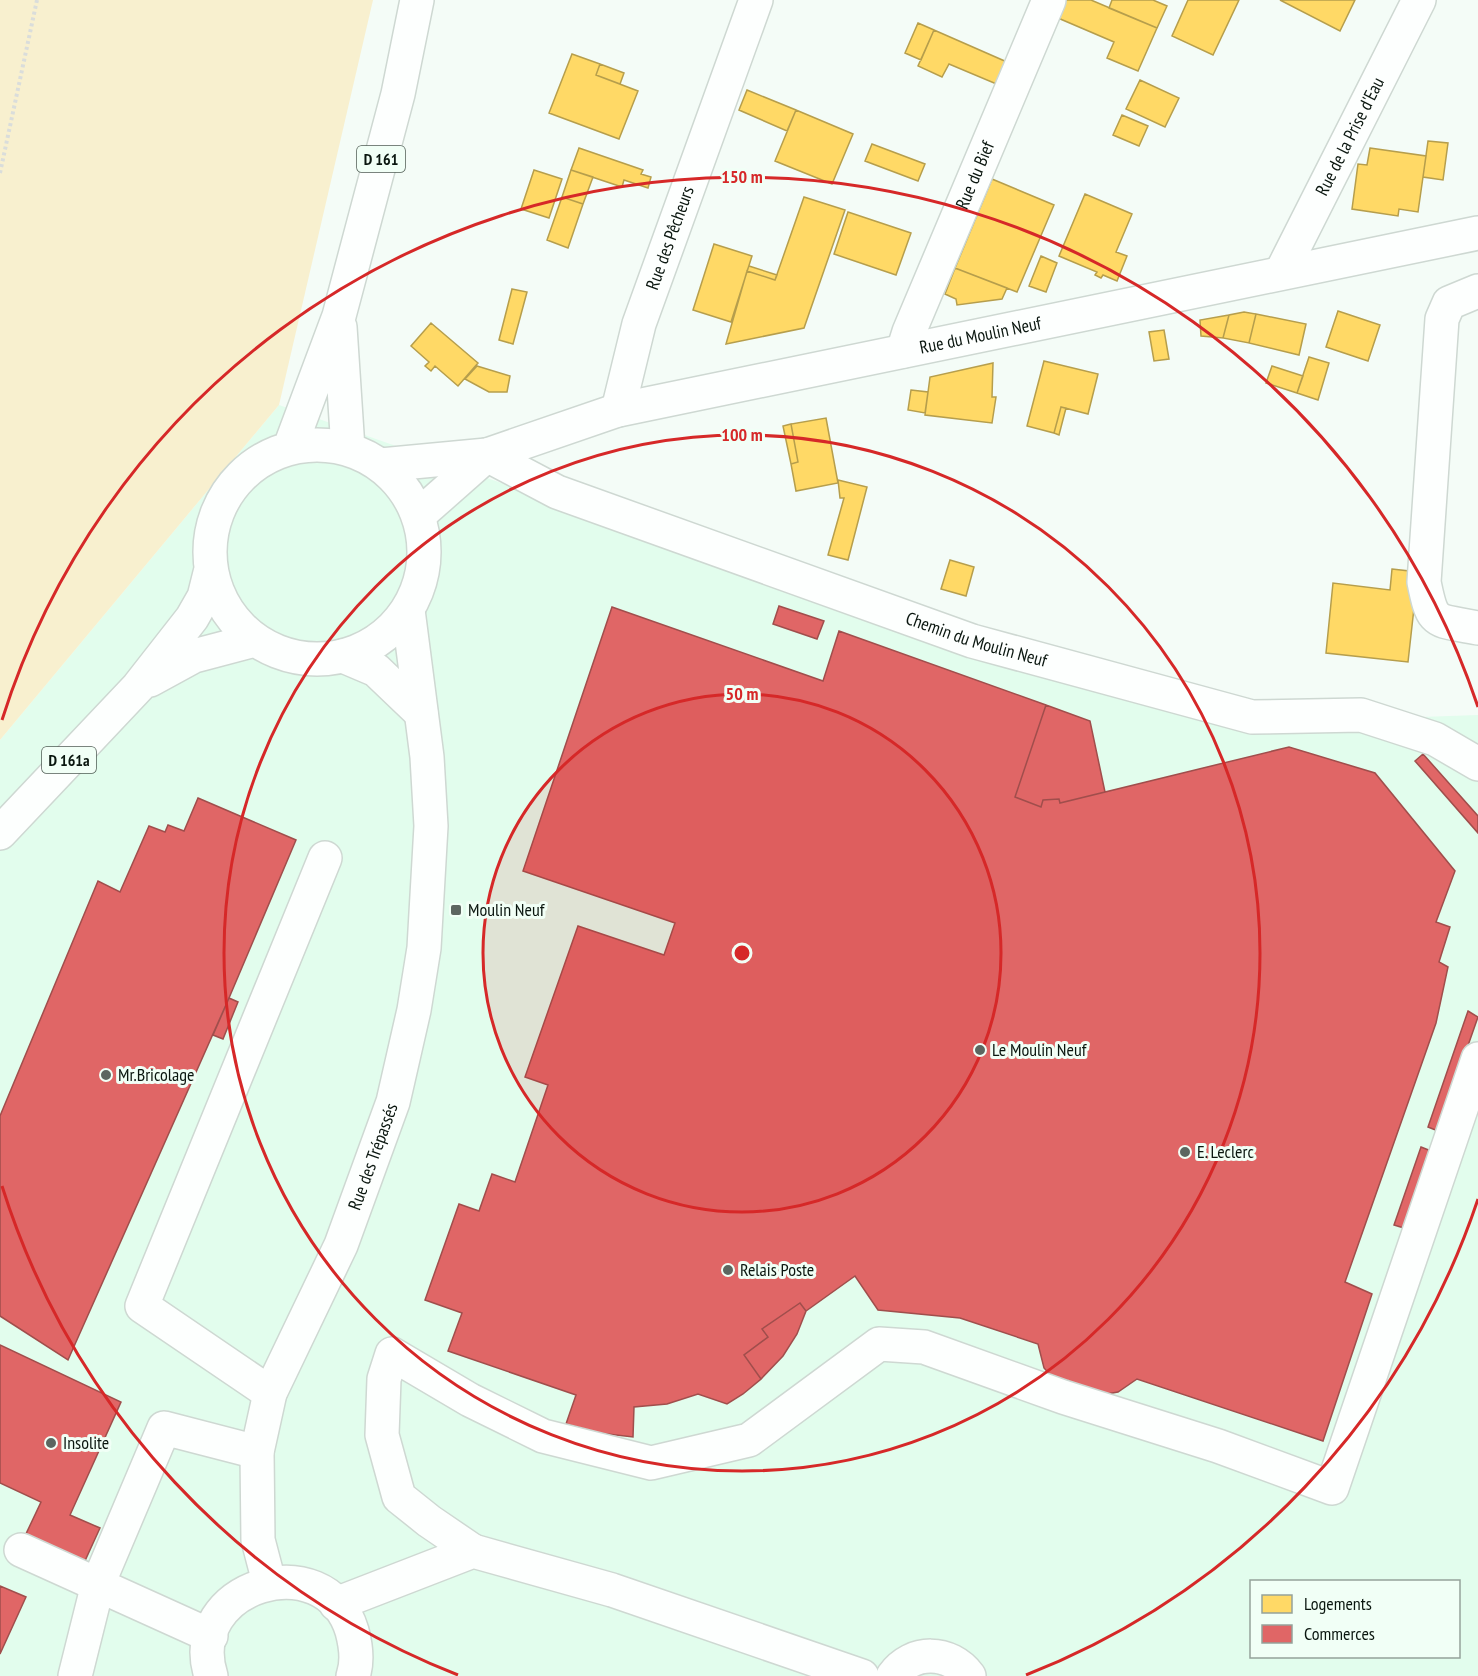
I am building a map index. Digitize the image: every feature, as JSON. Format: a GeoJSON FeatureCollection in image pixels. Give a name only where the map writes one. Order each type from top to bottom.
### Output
{"type":"FeatureCollection","features":[{"type":"Feature","properties":{"kind":"street","name":"D 161"},"geometry":{"type":"LineString","coordinates":[[290,447],[339,316],[398,94],[417,0]]}},
{"type":"Feature","properties":{"kind":"street","name":"Rue des Pêcheurs"},"geometry":{"type":"LineString","coordinates":[[618,410],[639,324],[756,0]]}},
{"type":"Feature","properties":{"kind":"street","name":"Rue du Bief"},"geometry":{"type":"LineString","coordinates":[[903,351],[1049,0]]}},
{"type":"Feature","properties":{"kind":"street","name":"Rue de la Prise d'Eau"},"geometry":{"type":"LineString","coordinates":[[1281,273],[1419,0]]}},
{"type":"Feature","properties":{"kind":"street","name":"Rue du Moulin Neuf"},"geometry":{"type":"LineString","coordinates":[[381,465],[487,455],[618,410],[1478,233]]}},
{"type":"Feature","properties":{"kind":"street"},"geometry":{"type":"LineString","coordinates":[[1478,291],[1449,303],[1442,319],[1424,582],[1430,612],[1439,620],[1478,627]]}},
{"type":"Feature","properties":{"kind":"street"},"geometry":{"type":"LineString","coordinates":[[339,316],[348,449]]}},
{"type":"Feature","properties":{"kind":"street"},"geometry":{"type":"LineString","coordinates":[[322,445],[348,449],[381,465],[403,486],[419,515],[425,548],[421,580],[408,610],[369,647],[343,656],[313,660],[283,654],[255,640],[234,621],[219,597],[211,569],[210,537],[219,507],[237,480],[261,460],[290,447],[322,445]]}},
{"type":"Feature","properties":{"kind":"street","name":"Rue du Moulin Neuf"},"geometry":{"type":"LineString","coordinates":[[419,515],[487,455]]}},
{"type":"Feature","properties":{"kind":"street","name":"Chemin du Moulin Neuf"},"geometry":{"type":"LineString","coordinates":[[487,455],[557,492],[972,641],[1252,717],[1361,715],[1435,739],[1478,764]]}},
{"type":"Feature","properties":{"kind":"street","name":"D 161a"},"geometry":{"type":"LineString","coordinates":[[0,833],[138,687],[192,618],[204,597],[211,569]]}},
{"type":"Feature","properties":{"kind":"street","name":"Rue des Trépassés"},"geometry":{"type":"LineString","coordinates":[[269,1582],[258,1540],[257,1452],[270,1392],[341,1245],[393,1102],[414,1010],[424,948],[431,826],[427,757],[408,610]]}},
{"type":"Feature","properties":{"kind":"street","name":"D 161a"},"geometry":{"type":"LineString","coordinates":[[138,687],[194,656],[255,640]]}},
{"type":"Feature","properties":{"kind":"street"},"geometry":{"type":"LineString","coordinates":[[343,656],[376,670],[421,713]]}},
{"type":"Feature","properties":{"kind":"street"},"geometry":{"type":"LineString","coordinates":[[270,1392],[142,1306],[325,858]]}},
{"type":"Feature","properties":{"kind":"street"},"geometry":{"type":"LineString","coordinates":[[862,1676],[612,1590],[473,1551],[429,1521],[399,1497],[382,1434],[384,1379],[393,1354],[470,1400],[543,1436],[651,1463],[748,1440],[879,1344],[924,1347],[1063,1397],[1218,1446],[1332,1488],[1478,1059]]}},
{"type":"Feature","properties":{"kind":"street"},"geometry":{"type":"LineString","coordinates":[[75,1676],[99,1584],[164,1428],[257,1452]]}},
{"type":"Feature","properties":{"kind":"street"},"geometry":{"type":"LineString","coordinates":[[21,1550],[211,1636]]}},
{"type":"Feature","properties":{"kind":"street"},"geometry":{"type":"LineString","coordinates":[[336,1604],[473,1551]]}},
{"type":"Feature","properties":{"kind":"street"},"geometry":{"type":"LineString","coordinates":[[211,1676],[208,1652],[211,1636],[219,1617],[232,1601],[249,1589],[269,1582],[301,1584],[317,1589],[336,1604],[349,1624],[356,1646],[353,1676]]}},
{"type":"Feature","properties":{"kind":"street"},"geometry":{"type":"LineString","coordinates":[[893,1676],[906,1663],[920,1657],[935,1656],[950,1660],[969,1676]]}},
{"type":"Feature","properties":{"kind":"path"},"geometry":{"type":"LineString","coordinates":[[0,173],[37,0]]}},
{"type":"Feature","properties":{"kind":"shaded area"},"geometry":{"type":"Polygon","coordinates":[[[0,0],[373,0],[279,405],[0,740],[0,0]]]}},
{"type":"Feature","properties":{"kind":"shaded area"},"geometry":{"type":"Polygon","coordinates":[[[279,405],[972,648],[1251,723],[1478,715],[1478,1676],[0,1676],[0,740],[279,405]]]}},
{"type":"Feature","properties":{"kind":"building: Logements"},"geometry":{"type":"Polygon","coordinates":[[[1065,0],[1091,0],[1157,28],[1138,71],[1107,58],[1114,42],[1058,18],[1065,0]]]}},
{"type":"Feature","properties":{"kind":"building: Logements"},"geometry":{"type":"Polygon","coordinates":[[[1112,0],[1153,0],[1167,6],[1157,28],[1109,8],[1112,0]]]}},
{"type":"Feature","properties":{"kind":"building: Logements"},"geometry":{"type":"Polygon","coordinates":[[[1188,0],[1239,0],[1213,55],[1172,36],[1188,0]]]}},
{"type":"Feature","properties":{"kind":"building: Logements"},"geometry":{"type":"Polygon","coordinates":[[[1280,0],[1355,0],[1340,31],[1280,0]]]}},
{"type":"Feature","properties":{"kind":"building: Logements"},"geometry":{"type":"Polygon","coordinates":[[[918,23],[934,30],[921,60],[905,53],[918,23]]]}},
{"type":"Feature","properties":{"kind":"building: Logements"},"geometry":{"type":"Polygon","coordinates":[[[934,30],[1016,66],[1006,88],[949,64],[942,77],[918,66],[934,30]]]}},
{"type":"Feature","properties":{"kind":"building: Logements"},"geometry":{"type":"Polygon","coordinates":[[[572,54],[600,64],[596,75],[638,91],[619,139],[549,113],[572,54]]]}},
{"type":"Feature","properties":{"kind":"building: Logements"},"geometry":{"type":"Polygon","coordinates":[[[600,64],[624,73],[620,84],[596,75],[600,64]]]}},
{"type":"Feature","properties":{"kind":"building: Logements"},"geometry":{"type":"Polygon","coordinates":[[[1140,80],[1179,98],[1165,127],[1126,109],[1140,80]]]}},
{"type":"Feature","properties":{"kind":"building: Logements"},"geometry":{"type":"Polygon","coordinates":[[[747,90],[796,110],[787,131],[739,110],[747,90]]]}},
{"type":"Feature","properties":{"kind":"building: Logements"},"geometry":{"type":"Polygon","coordinates":[[[796,110],[853,134],[832,184],[775,161],[796,110]]]}},
{"type":"Feature","properties":{"kind":"building: Logements"},"geometry":{"type":"Polygon","coordinates":[[[1122,115],[1148,126],[1139,146],[1113,135],[1122,115]]]}},
{"type":"Feature","properties":{"kind":"building: Logements"},"geometry":{"type":"Polygon","coordinates":[[[1428,141],[1448,143],[1443,180],[1423,177],[1428,141]]]}},
{"type":"Feature","properties":{"kind":"building: Logements"},"geometry":{"type":"Polygon","coordinates":[[[872,144],[925,164],[918,181],[865,161],[872,144]]]}},
{"type":"Feature","properties":{"kind":"building: Logements"},"geometry":{"type":"Polygon","coordinates":[[[579,148],[643,170],[641,174],[651,177],[648,188],[624,180],[622,187],[571,170],[579,148]]]}},
{"type":"Feature","properties":{"kind":"building: Logements"},"geometry":{"type":"Polygon","coordinates":[[[1370,148],[1426,156],[1418,212],[1399,209],[1398,216],[1352,209],[1358,164],[1367,165],[1370,148]]]}},
{"type":"Feature","properties":{"kind":"building: Logements"},"geometry":{"type":"Polygon","coordinates":[[[534,170],[562,179],[549,218],[521,209],[534,170]]]}},
{"type":"Feature","properties":{"kind":"building: Logements"},"geometry":{"type":"Polygon","coordinates":[[[571,170],[593,177],[583,204],[562,197],[571,170]]]}},
{"type":"Feature","properties":{"kind":"building: Logements"},"geometry":{"type":"Polygon","coordinates":[[[992,179],[1054,205],[1017,292],[955,268],[992,179]]]}},
{"type":"Feature","properties":{"kind":"building: Logements"},"geometry":{"type":"Polygon","coordinates":[[[1085,194],[1132,214],[1116,252],[1127,256],[1117,281],[1103,275],[1101,278],[1095,275],[1097,272],[1059,256],[1085,194]]]}},
{"type":"Feature","properties":{"kind":"building: Logements"},"geometry":{"type":"Polygon","coordinates":[[[562,197],[583,204],[568,248],[547,240],[562,197]]]}},
{"type":"Feature","properties":{"kind":"building: Logements"},"geometry":{"type":"Polygon","coordinates":[[[804,197],[845,210],[804,328],[726,344],[747,271],[775,280],[804,197]]]}},
{"type":"Feature","properties":{"kind":"building: Logements"},"geometry":{"type":"Polygon","coordinates":[[[848,212],[911,233],[896,275],[834,254],[848,212]]]}},
{"type":"Feature","properties":{"kind":"building: Logements"},"geometry":{"type":"Polygon","coordinates":[[[714,244],[752,256],[731,322],[693,310],[714,244]]]}},
{"type":"Feature","properties":{"kind":"building: Logements"},"geometry":{"type":"Polygon","coordinates":[[[1041,256],[1057,263],[1046,292],[1029,286],[1041,256]]]}},
{"type":"Feature","properties":{"kind":"building: Logements"},"geometry":{"type":"Polygon","coordinates":[[[749,266],[777,275],[775,280],[747,271],[749,266]]]}},
{"type":"Feature","properties":{"kind":"building: Logements"},"geometry":{"type":"Polygon","coordinates":[[[955,268],[1007,288],[1002,299],[957,305],[956,299],[945,294],[955,268]]]}},
{"type":"Feature","properties":{"kind":"building: Logements"},"geometry":{"type":"Polygon","coordinates":[[[512,289],[527,292],[513,344],[499,340],[512,289]]]}},
{"type":"Feature","properties":{"kind":"building: Logements"},"geometry":{"type":"Polygon","coordinates":[[[1338,311],[1380,325],[1368,361],[1326,347],[1338,311]]]}},
{"type":"Feature","properties":{"kind":"building: Logements"},"geometry":{"type":"Polygon","coordinates":[[[1244,312],[1256,314],[1249,343],[1223,338],[1229,315],[1244,312]]]}},
{"type":"Feature","properties":{"kind":"building: Logements"},"geometry":{"type":"Polygon","coordinates":[[[1256,314],[1306,324],[1299,355],[1249,343],[1256,314]]]}},
{"type":"Feature","properties":{"kind":"building: Logements"},"geometry":{"type":"Polygon","coordinates":[[[1229,315],[1223,338],[1201,336],[1200,320],[1229,315]]]}},
{"type":"Feature","properties":{"kind":"building: Logements"},"geometry":{"type":"Polygon","coordinates":[[[431,323],[478,363],[458,386],[435,366],[431,371],[425,366],[429,362],[411,346],[431,323]]]}},
{"type":"Feature","properties":{"kind":"building: Logements"},"geometry":{"type":"Polygon","coordinates":[[[1164,330],[1169,359],[1154,361],[1149,332],[1164,330]]]}},
{"type":"Feature","properties":{"kind":"building: Logements"},"geometry":{"type":"Polygon","coordinates":[[[1309,357],[1329,363],[1318,400],[1297,393],[1309,357]]]}},
{"type":"Feature","properties":{"kind":"building: Logements"},"geometry":{"type":"Polygon","coordinates":[[[1044,361],[1098,374],[1088,414],[1061,407],[1054,433],[1027,426],[1044,361]]]}},
{"type":"Feature","properties":{"kind":"building: Logements"},"geometry":{"type":"Polygon","coordinates":[[[993,363],[992,397],[996,397],[992,423],[925,415],[930,377],[993,363]]]}},
{"type":"Feature","properties":{"kind":"building: Logements"},"geometry":{"type":"Polygon","coordinates":[[[477,366],[510,376],[507,392],[489,392],[465,379],[477,366]]]}},
{"type":"Feature","properties":{"kind":"building: Logements"},"geometry":{"type":"Polygon","coordinates":[[[1272,366],[1303,376],[1297,393],[1266,383],[1272,366]]]}},
{"type":"Feature","properties":{"kind":"building: Logements"},"geometry":{"type":"Polygon","coordinates":[[[911,390],[928,392],[925,413],[908,410],[911,390]]]}},
{"type":"Feature","properties":{"kind":"building: Logements"},"geometry":{"type":"Polygon","coordinates":[[[1061,407],[1066,408],[1059,435],[1054,433],[1061,407]]]}},
{"type":"Feature","properties":{"kind":"building: Logements"},"geometry":{"type":"Polygon","coordinates":[[[826,418],[838,483],[796,491],[791,464],[798,462],[791,424],[826,418]]]}},
{"type":"Feature","properties":{"kind":"building: Logements"},"geometry":{"type":"Polygon","coordinates":[[[791,424],[798,462],[791,464],[783,426],[791,424]]]}},
{"type":"Feature","properties":{"kind":"building: Logements"},"geometry":{"type":"Polygon","coordinates":[[[838,480],[867,487],[848,560],[828,555],[844,498],[840,498],[838,480]]]}},
{"type":"Feature","properties":{"kind":"building: Logements"},"geometry":{"type":"Polygon","coordinates":[[[950,560],[974,567],[966,596],[941,589],[950,560]]]}},
{"type":"Feature","properties":{"kind":"building: Logements"},"geometry":{"type":"Polygon","coordinates":[[[1392,569],[1418,572],[1408,662],[1326,653],[1333,583],[1390,590],[1392,569]]]}},
{"type":"Feature","properties":{"kind":"building: Commerces"},"geometry":{"type":"Polygon","coordinates":[[[779,606],[824,621],[817,639],[773,624],[779,606]]]}},
{"type":"Feature","properties":{"kind":"building: Commerces","name":"Le Moulin Neuf"},"geometry":{"type":"Polygon","coordinates":[[[612,607],[823,681],[839,631],[1046,705],[1015,797],[1041,807],[1043,800],[1059,799],[1060,803],[1289,747],[1375,773],[1455,871],[1436,922],[1450,927],[1439,962],[1448,967],[1436,1023],[1345,1282],[1372,1294],[1323,1441],[1137,1379],[1118,1392],[1095,1396],[1064,1390],[1044,1368],[1038,1344],[960,1318],[878,1310],[855,1276],[806,1311],[800,1303],[762,1329],[768,1337],[744,1355],[761,1379],[743,1394],[727,1404],[698,1394],[667,1404],[634,1407],[633,1437],[599,1433],[566,1424],[576,1395],[448,1351],[462,1313],[425,1300],[459,1204],[479,1211],[492,1174],[515,1182],[548,1085],[525,1077],[578,926],[664,955],[675,923],[523,871],[612,607]]]}},
{"type":"Feature","properties":{"kind":"building: Commerces"},"geometry":{"type":"Polygon","coordinates":[[[1046,705],[1090,721],[1105,792],[1060,803],[1059,799],[1043,800],[1041,807],[1015,797],[1046,705]]]}},
{"type":"Feature","properties":{"kind":"building: Commerces"},"geometry":{"type":"Polygon","coordinates":[[[1423,754],[1478,816],[1478,833],[1415,761],[1423,754]]]}},
{"type":"Feature","properties":{"kind":"building: Commerces","name":"Mr.Bricolage"},"geometry":{"type":"Polygon","coordinates":[[[198,798],[296,840],[229,998],[68,1360],[0,1316],[0,1116],[98,881],[120,892],[149,826],[165,832],[168,825],[184,831],[198,798]]]}},
{"type":"Feature","properties":{"kind":"building: Commerces"},"geometry":{"type":"Polygon","coordinates":[[[229,998],[238,1002],[223,1039],[213,1035],[229,998]]]}},
{"type":"Feature","properties":{"kind":"building: Commerces"},"geometry":{"type":"Polygon","coordinates":[[[1468,1011],[1478,1017],[1438,1131],[1428,1127],[1468,1011]]]}},
{"type":"Feature","properties":{"kind":"building: Commerces"},"geometry":{"type":"Polygon","coordinates":[[[1421,1147],[1431,1151],[1404,1228],[1394,1225],[1421,1147]]]}},
{"type":"Feature","properties":{"kind":"building: Commerces"},"geometry":{"type":"Polygon","coordinates":[[[800,1303],[806,1311],[797,1334],[783,1356],[761,1379],[744,1355],[768,1337],[762,1329],[800,1303]]]}},
{"type":"Feature","properties":{"kind":"building: Commerces","name":"Insolite"},"geometry":{"type":"Polygon","coordinates":[[[0,1345],[121,1402],[70,1515],[100,1528],[84,1563],[25,1536],[41,1502],[0,1483],[0,1345]]]}},
{"type":"Feature","properties":{"kind":"building: Commerces"},"geometry":{"type":"Polygon","coordinates":[[[0,1586],[26,1597],[0,1654],[0,1586]]]}},
{"type":"Feature","properties":{"kind":"place","name":"Moulin Neuf"},"geometry":{"type":"Point","coordinates":[456,910]}},
{"type":"Feature","properties":{"kind":"place","name":"Le Moulin Neuf"},"geometry":{"type":"Point","coordinates":[980,1050]}},
{"type":"Feature","properties":{"kind":"place","name":"Mr.Bricolage"},"geometry":{"type":"Point","coordinates":[106,1075]}},
{"type":"Feature","properties":{"kind":"place","name":"E. Leclerc"},"geometry":{"type":"Point","coordinates":[1185,1152]}},
{"type":"Feature","properties":{"kind":"place","name":"Relais Poste"},"geometry":{"type":"Point","coordinates":[728,1270]}},
{"type":"Feature","properties":{"kind":"place","name":"Insolite"},"geometry":{"type":"Point","coordinates":[51,1443]}}]}
